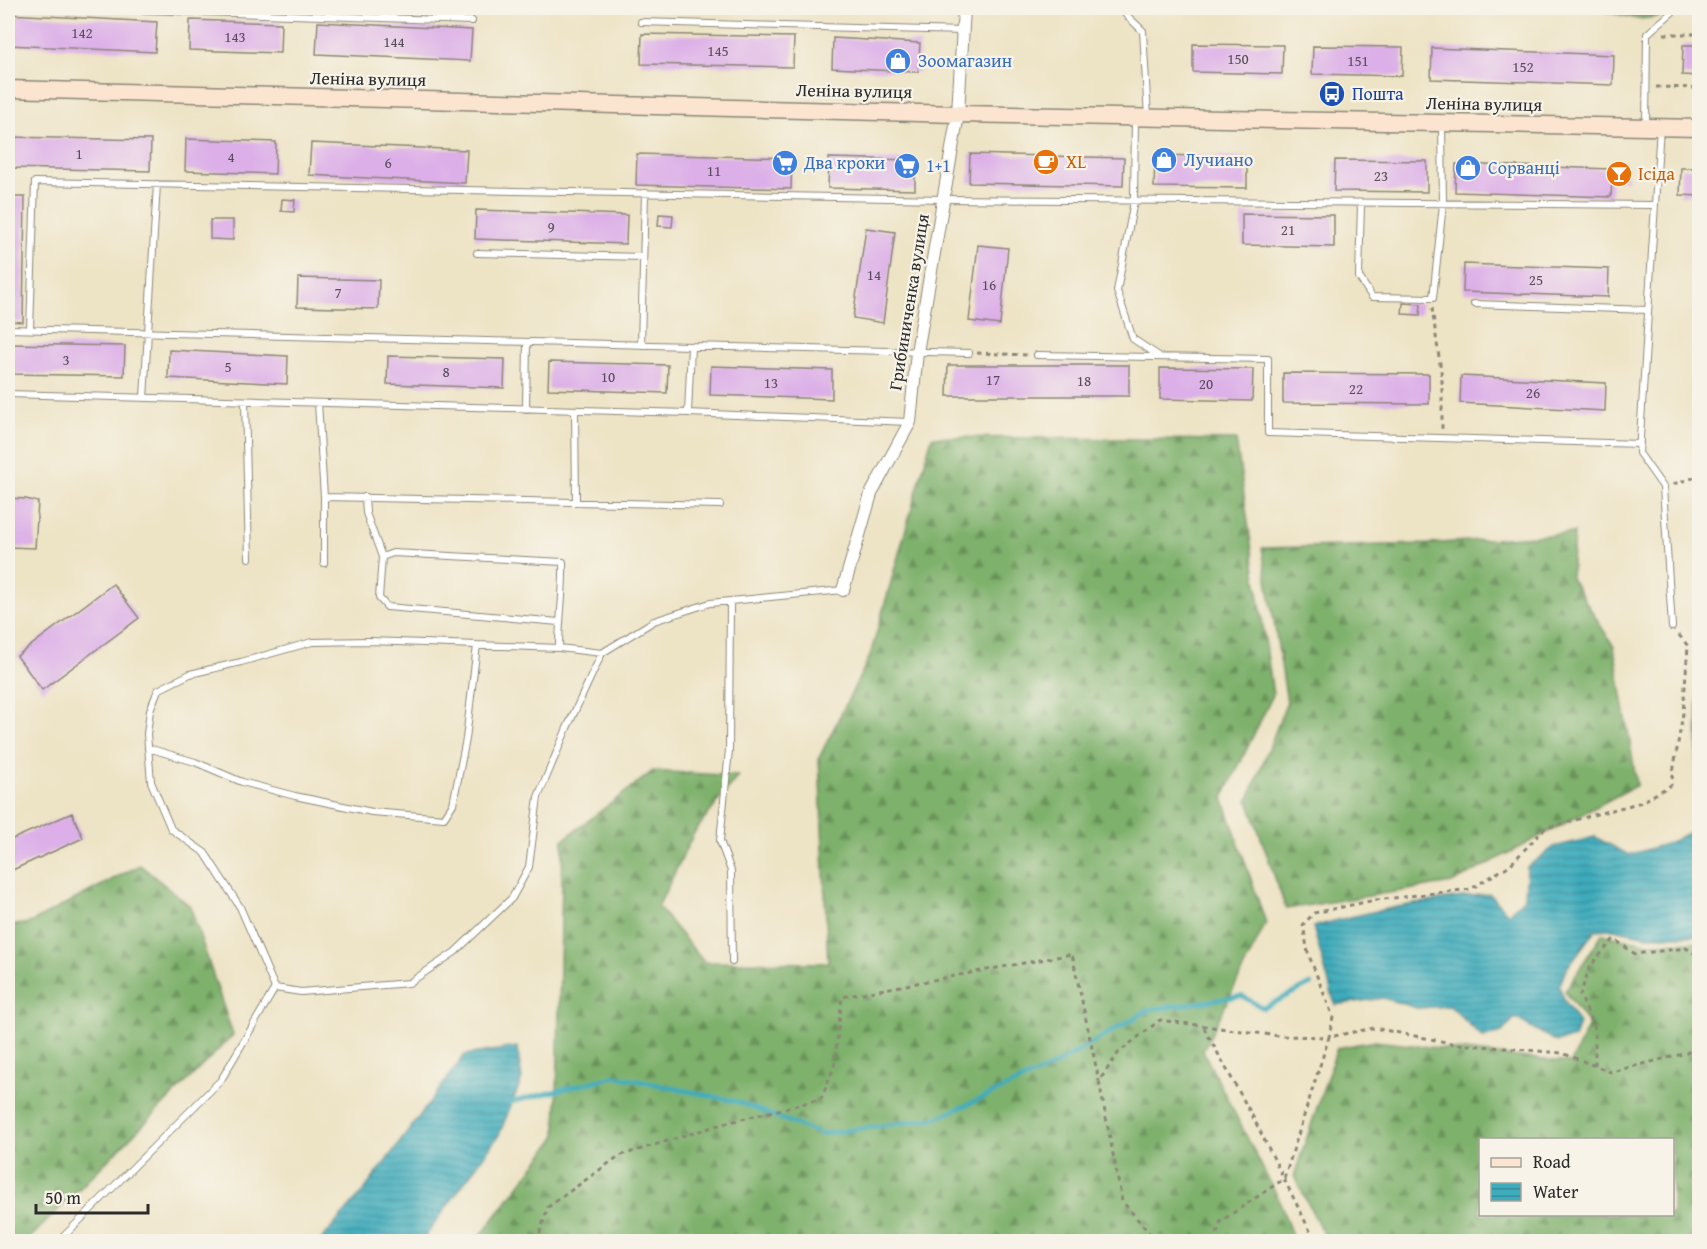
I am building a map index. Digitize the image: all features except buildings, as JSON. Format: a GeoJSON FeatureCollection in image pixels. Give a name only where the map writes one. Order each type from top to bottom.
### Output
{"type":"FeatureCollection","features":[{"type":"Feature","properties":{"kind":"main road","name":"Леніна вулиця"},"geometry":{"type":"LineString","coordinates":[[8,90],[958,114],[1700,128]]}},
{"type":"Feature","properties":{"kind":"street","name":"Грибиниченка вулиця"},"geometry":{"type":"LineString","coordinates":[[843,590],[871,494],[910,422],[917,352],[958,114],[964,8]]}},
{"type":"Feature","properties":{"kind":"lane"},"geometry":{"type":"LineString","coordinates":[[85,8],[250,10],[472,21]]}},
{"type":"Feature","properties":{"kind":"lane"},"geometry":{"type":"LineString","coordinates":[[1119,8],[1143,31],[1142,117],[1134,201],[1117,291],[1133,339],[1159,357]]}},
{"type":"Feature","properties":{"kind":"lane"},"geometry":{"type":"LineString","coordinates":[[1672,627],[1663,488],[1639,453],[1655,206],[1653,127],[1647,87],[1647,34],[1677,8]]}},
{"type":"Feature","properties":{"kind":"lane"},"geometry":{"type":"LineString","coordinates":[[641,22],[964,31]]}},
{"type":"Feature","properties":{"kind":"lane"},"geometry":{"type":"LineString","coordinates":[[1361,203],[1359,277],[1372,297],[1433,298],[1443,204],[1442,123]]}},
{"type":"Feature","properties":{"kind":"lane"},"geometry":{"type":"LineString","coordinates":[[30,329],[35,182],[943,199],[1655,206]]}},
{"type":"Feature","properties":{"kind":"lane"},"geometry":{"type":"LineString","coordinates":[[144,398],[157,184]]}},
{"type":"Feature","properties":{"kind":"lane"},"geometry":{"type":"LineString","coordinates":[[641,345],[645,193]]}},
{"type":"Feature","properties":{"kind":"lane"},"geometry":{"type":"LineString","coordinates":[[477,253],[643,257]]}},
{"type":"Feature","properties":{"kind":"lane"},"geometry":{"type":"LineString","coordinates":[[1474,304],[1648,310]]}},
{"type":"Feature","properties":{"kind":"lane"},"geometry":{"type":"LineString","coordinates":[[8,329],[969,353]]}},
{"type":"Feature","properties":{"kind":"lane"},"geometry":{"type":"LineString","coordinates":[[526,409],[527,342]]}},
{"type":"Feature","properties":{"kind":"lane"},"geometry":{"type":"LineString","coordinates":[[688,413],[691,346]]}},
{"type":"Feature","properties":{"kind":"lane"},"geometry":{"type":"LineString","coordinates":[[1037,355],[1268,359],[1268,433],[1640,444]]}},
{"type":"Feature","properties":{"kind":"lane"},"geometry":{"type":"LineString","coordinates":[[8,394],[688,413],[910,422]]}},
{"type":"Feature","properties":{"kind":"lane"},"geometry":{"type":"LineString","coordinates":[[245,401],[249,558]]}},
{"type":"Feature","properties":{"kind":"lane"},"geometry":{"type":"LineString","coordinates":[[318,403],[324,496],[324,563]]}},
{"type":"Feature","properties":{"kind":"lane"},"geometry":{"type":"LineString","coordinates":[[575,410],[576,502]]}},
{"type":"Feature","properties":{"kind":"lane"},"geometry":{"type":"LineString","coordinates":[[324,496],[720,505]]}},
{"type":"Feature","properties":{"kind":"lane"},"geometry":{"type":"LineString","coordinates":[[365,497],[366,513],[381,557],[379,598],[387,606],[559,622]]}},
{"type":"Feature","properties":{"kind":"lane"},"geometry":{"type":"LineString","coordinates":[[381,557],[393,553],[562,562],[563,588],[559,648]]}},
{"type":"Feature","properties":{"kind":"lane"},"geometry":{"type":"LineString","coordinates":[[275,988],[301,992],[409,983],[455,952],[512,898],[529,867],[538,797],[602,653],[654,621],[710,603],[843,590]]}},
{"type":"Feature","properties":{"kind":"lane"},"geometry":{"type":"LineString","coordinates":[[730,601],[729,750],[720,841],[731,871],[732,963]]}},
{"type":"Feature","properties":{"kind":"lane"},"geometry":{"type":"LineString","coordinates":[[275,988],[240,907],[205,853],[171,829],[151,782],[147,734],[150,710],[158,690],[190,674],[312,642],[370,641],[559,648],[602,653]]}},
{"type":"Feature","properties":{"kind":"lane"},"geometry":{"type":"LineString","coordinates":[[148,748],[195,762],[242,782],[295,796],[372,812],[444,818],[453,804],[466,739],[477,645]]}},
{"type":"Feature","properties":{"kind":"lane"},"geometry":{"type":"LineString","coordinates":[[58,1242],[221,1080],[275,988]]}},
{"type":"Feature","properties":{"kind":"path"},"geometry":{"type":"LineString","coordinates":[[1647,34],[1700,34]]}},
{"type":"Feature","properties":{"kind":"path"},"geometry":{"type":"LineString","coordinates":[[1647,87],[1700,88]]}},
{"type":"Feature","properties":{"kind":"path"},"geometry":{"type":"LineString","coordinates":[[1433,298],[1431,307],[1442,378],[1442,438]]}},
{"type":"Feature","properties":{"kind":"path"},"geometry":{"type":"LineString","coordinates":[[969,353],[1037,355]]}},
{"type":"Feature","properties":{"kind":"path"},"geometry":{"type":"LineString","coordinates":[[1663,488],[1700,476]]}},
{"type":"Feature","properties":{"kind":"path"},"geometry":{"type":"LineString","coordinates":[[1214,1242],[1221,1221],[1284,1179],[1329,1037],[1333,1017],[1308,953],[1303,925],[1314,913],[1375,900],[1471,889],[1510,865],[1545,828],[1642,802],[1671,785],[1683,713],[1688,646],[1672,627]]}},
{"type":"Feature","properties":{"kind":"path"},"geometry":{"type":"LineString","coordinates":[[1594,1065],[1595,1029],[1580,995],[1590,966],[1614,939],[1635,954],[1686,948],[1700,957]]}},
{"type":"Feature","properties":{"kind":"path"},"geometry":{"type":"LineString","coordinates":[[537,1242],[548,1207],[619,1156],[722,1124],[821,1099],[834,1067],[842,997],[1072,954],[1122,1201],[1156,1242]]}},
{"type":"Feature","properties":{"kind":"path"},"geometry":{"type":"LineString","coordinates":[[1099,1081],[1119,1052],[1160,1020],[1204,1028],[1279,1036],[1329,1037],[1374,1028],[1456,1044],[1562,1053],[1611,1072],[1687,1053],[1700,1041]]}},
{"type":"Feature","properties":{"kind":"path"},"geometry":{"type":"LineString","coordinates":[[1204,1028],[1254,1119],[1314,1242]]}},
{"type":"Feature","properties":{"kind":"green space"},"geometry":{"type":"Polygon","coordinates":[[[1603,8],[1666,8],[1661,16],[1639,19],[1607,12],[1603,8]]]}},
{"type":"Feature","properties":{"kind":"green space"},"geometry":{"type":"Polygon","coordinates":[[[932,437],[1236,440],[1273,695],[1223,798],[1266,923],[1203,1051],[1279,1200],[1294,1241],[476,1242],[556,1137],[563,840],[653,771],[738,776],[694,833],[658,907],[704,962],[828,963],[819,758],[870,656],[932,437]]]}},
{"type":"Feature","properties":{"kind":"green space"},"geometry":{"type":"Polygon","coordinates":[[[1574,533],[1571,578],[1614,647],[1637,785],[1452,883],[1286,909],[1248,801],[1287,702],[1262,548],[1428,544],[1574,533]]]}},
{"type":"Feature","properties":{"kind":"green space"},"geometry":{"type":"Polygon","coordinates":[[[1698,697],[1700,817],[1696,818],[1698,697]]]}},
{"type":"Feature","properties":{"kind":"green space"},"geometry":{"type":"Polygon","coordinates":[[[140,865],[190,906],[233,1035],[27,1241],[8,1241],[8,926],[30,923],[140,865]]]}},
{"type":"Feature","properties":{"kind":"green space"},"geometry":{"type":"Polygon","coordinates":[[[1602,934],[1645,943],[1699,942],[1699,1241],[1327,1241],[1294,1176],[1337,1048],[1375,1041],[1571,1063],[1589,1025],[1565,991],[1602,934]]]}},
{"type":"Feature","properties":{"kind":"water"},"geometry":{"type":"Polygon","coordinates":[[[1699,827],[1699,936],[1647,936],[1614,929],[1595,930],[1567,968],[1559,986],[1565,1001],[1579,1023],[1574,1038],[1557,1042],[1515,1018],[1500,1034],[1482,1037],[1450,1006],[1417,1008],[1383,998],[1335,1005],[1313,927],[1400,906],[1490,894],[1508,914],[1525,897],[1527,867],[1554,847],[1595,837],[1629,855],[1669,843],[1699,827]]]}},
{"type":"Feature","properties":{"kind":"water"},"geometry":{"type":"Polygon","coordinates":[[[517,1047],[522,1079],[499,1135],[422,1241],[320,1241],[362,1193],[465,1055],[517,1047]]]}},
{"type":"Feature","properties":{"kind":"waterway"},"geometry":{"type":"LineString","coordinates":[[508,1103],[616,1076],[735,1101],[821,1134],[937,1118],[1050,1068],[1148,1010],[1242,996],[1263,1008],[1311,984]]}},
{"type":"Feature","properties":{"kind":"place","name":"Зоомагазин"},"geometry":{"type":"Point","coordinates":[898,61]}},
{"type":"Feature","properties":{"kind":"place","name":"Пошта"},"geometry":{"type":"Point","coordinates":[1332,94]}},
{"type":"Feature","properties":{"kind":"place","name":"Лучиано"},"geometry":{"type":"Point","coordinates":[1164,160]}},
{"type":"Feature","properties":{"kind":"place","name":"XL"},"geometry":{"type":"Point","coordinates":[1046,162]}},
{"type":"Feature","properties":{"kind":"place","name":"Два кроки"},"geometry":{"type":"Point","coordinates":[785,163]}},
{"type":"Feature","properties":{"kind":"place","name":"1+1"},"geometry":{"type":"Point","coordinates":[907,166]}},
{"type":"Feature","properties":{"kind":"place","name":"Сорванці"},"geometry":{"type":"Point","coordinates":[1468,168]}},
{"type":"Feature","properties":{"kind":"place","name":"Ісіда"},"geometry":{"type":"Point","coordinates":[1619,174]}}]}
